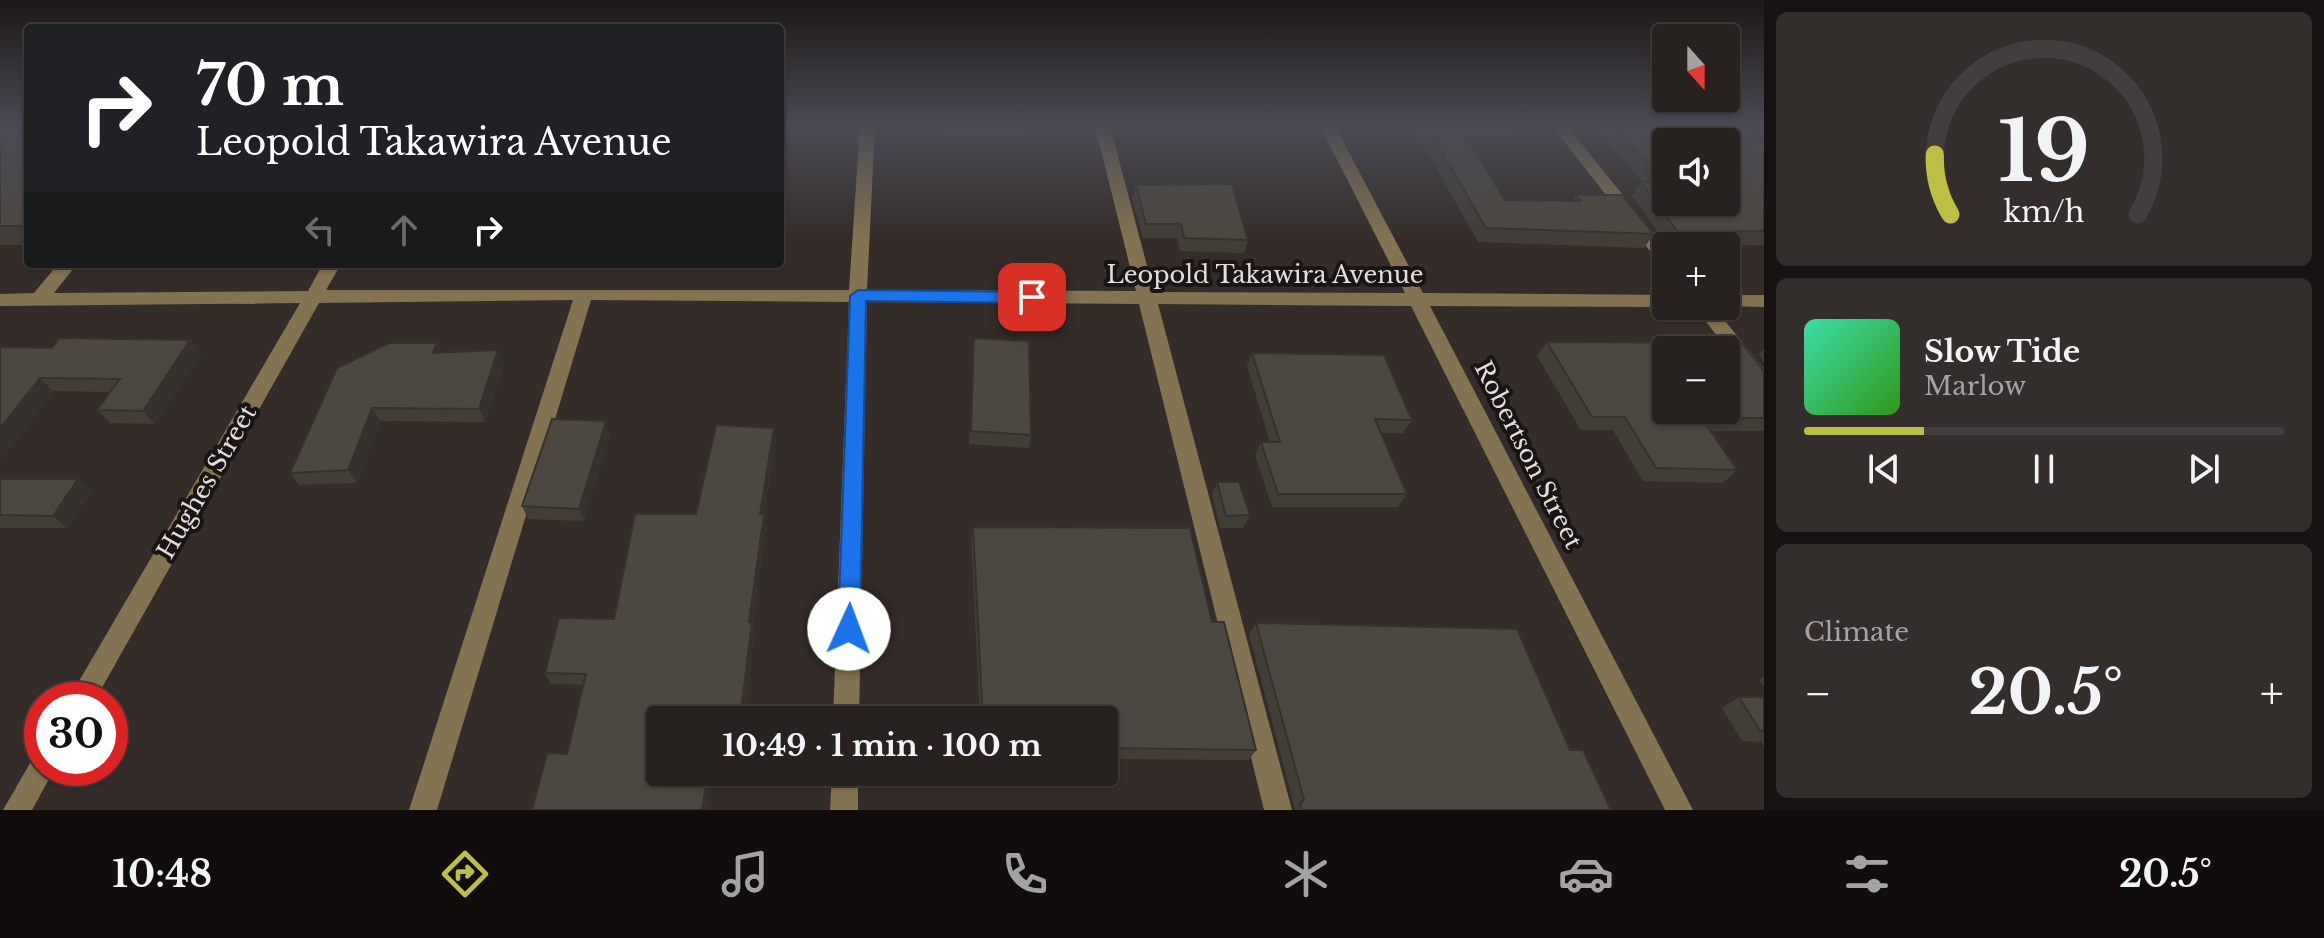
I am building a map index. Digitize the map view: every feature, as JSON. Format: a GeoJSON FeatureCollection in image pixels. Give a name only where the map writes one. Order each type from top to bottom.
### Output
{"type":"FeatureCollection","features":[{"type":"Feature","properties":{"kind":"street"},"geometry":{"type":"LineString","coordinates":[[846,706],[858,296],[865,164]]}},
{"type":"Feature","properties":{"kind":"street"},"geometry":{"type":"LineString","coordinates":[[1113,164],[1278,810]]}},
{"type":"Feature","properties":{"kind":"street","name":"Robertson Street"},"geometry":{"type":"LineString","coordinates":[[1348,164],[1679,810]]}},
{"type":"Feature","properties":{"kind":"street"},"geometry":{"type":"LineString","coordinates":[[1589,164],[1652,242]]}},
{"type":"Feature","properties":{"kind":"street"},"geometry":{"type":"LineString","coordinates":[[39,300],[65,268]]}},
{"type":"Feature","properties":{"kind":"street","name":"Hughes Street"},"geometry":{"type":"LineString","coordinates":[[91,682],[330,268]]}},
{"type":"Feature","properties":{"kind":"street"},"geometry":{"type":"LineString","coordinates":[[423,810],[584,294]]}},
{"type":"Feature","properties":{"kind":"street","name":"Leopold Takawira Avenue"},"geometry":{"type":"LineString","coordinates":[[0,300],[584,294],[1652,301]]}},
{"type":"Feature","properties":{"kind":"street"},"geometry":{"type":"LineString","coordinates":[[1740,301],[1764,301]]}},
{"type":"Feature","properties":{"kind":"street"},"geometry":{"type":"LineString","coordinates":[[1714,320],[1764,383]]}},
{"type":"Feature","properties":{"kind":"street"},"geometry":{"type":"LineString","coordinates":[[17,810],[31,786]]}},
{"type":"Feature","properties":{"kind":"street"},"geometry":{"type":"LineString","coordinates":[[844,810],[845,786]]}},
{"type":"Feature","properties":{"kind":"building"},"geometry":{"type":"Polygon","coordinates":[[[0,164],[24,164],[24,226],[0,226],[0,164]]]}},
{"type":"Feature","properties":{"kind":"building"},"geometry":{"type":"Polygon","coordinates":[[[1449,164],[1483,164],[1505,200],[1581,201],[1576,195],[1622,195],[1652,234],[1486,228],[1449,164]]]}},
{"type":"Feature","properties":{"kind":"building"},"geometry":{"type":"Polygon","coordinates":[[[1740,164],[1764,164],[1764,231],[1678,232],[1666,216],[1740,216],[1740,164]]]}},
{"type":"Feature","properties":{"kind":"building"},"geometry":{"type":"Polygon","coordinates":[[[1641,182],[1652,182],[1652,197],[1641,182]]]}},
{"type":"Feature","properties":{"kind":"building"},"geometry":{"type":"Polygon","coordinates":[[[1232,184],[1248,240],[1184,238],[1181,224],[1146,224],[1136,185],[1232,184]]]}},
{"type":"Feature","properties":{"kind":"building"},"geometry":{"type":"Polygon","coordinates":[[[59,338],[190,340],[143,411],[97,410],[120,379],[40,378],[0,428],[0,347],[52,348],[59,338]]]}},
{"type":"Feature","properties":{"kind":"building"},"geometry":{"type":"Polygon","coordinates":[[[974,338],[1029,341],[1031,435],[971,431],[974,338]]]}},
{"type":"Feature","properties":{"kind":"building"},"geometry":{"type":"Polygon","coordinates":[[[1547,342],[1652,343],[1652,424],[1706,424],[1737,470],[1656,468],[1625,417],[1592,417],[1547,342]]]}},
{"type":"Feature","properties":{"kind":"building"},"geometry":{"type":"Polygon","coordinates":[[[389,343],[437,343],[433,353],[498,350],[479,409],[372,408],[348,470],[290,473],[337,368],[389,343]]]}},
{"type":"Feature","properties":{"kind":"building"},"geometry":{"type":"Polygon","coordinates":[[[1740,343],[1764,371],[1764,418],[1740,418],[1740,343]]]}},
{"type":"Feature","properties":{"kind":"building"},"geometry":{"type":"Polygon","coordinates":[[[1252,353],[1384,355],[1412,420],[1375,419],[1407,494],[1278,494],[1261,442],[1280,442],[1252,353]]]}},
{"type":"Feature","properties":{"kind":"building"},"geometry":{"type":"Polygon","coordinates":[[[552,419],[606,421],[579,509],[522,506],[552,419]]]}},
{"type":"Feature","properties":{"kind":"building"},"geometry":{"type":"Polygon","coordinates":[[[716,425],[774,428],[760,514],[764,514],[749,622],[752,622],[742,706],[646,706],[646,786],[706,786],[702,810],[532,810],[547,753],[567,754],[586,674],[545,673],[559,618],[614,619],[635,514],[696,514],[716,425]]]}},
{"type":"Feature","properties":{"kind":"building"},"geometry":{"type":"Polygon","coordinates":[[[0,479],[78,479],[53,516],[0,515],[0,479]]]}},
{"type":"Feature","properties":{"kind":"building"},"geometry":{"type":"Polygon","coordinates":[[[1217,482],[1239,482],[1250,515],[1226,516],[1217,482]]]}},
{"type":"Feature","properties":{"kind":"building"},"geometry":{"type":"Polygon","coordinates":[[[973,527],[1190,528],[1212,622],[1224,622],[1256,750],[1118,748],[1118,706],[982,706],[973,527]]]}},
{"type":"Feature","properties":{"kind":"building"},"geometry":{"type":"Polygon","coordinates":[[[1256,623],[1517,629],[1570,750],[1583,750],[1611,810],[1302,810],[1300,804],[1304,800],[1256,623]]]}},
{"type":"Feature","properties":{"kind":"building"},"geometry":{"type":"Polygon","coordinates":[[[1739,697],[1764,697],[1764,731],[1760,731],[1739,697]]]}},
{"type":"Feature","properties":{"kind":"route"},"geometry":{"type":"LineString","coordinates":[[849,629],[858,296],[1032,297]]}}]}
